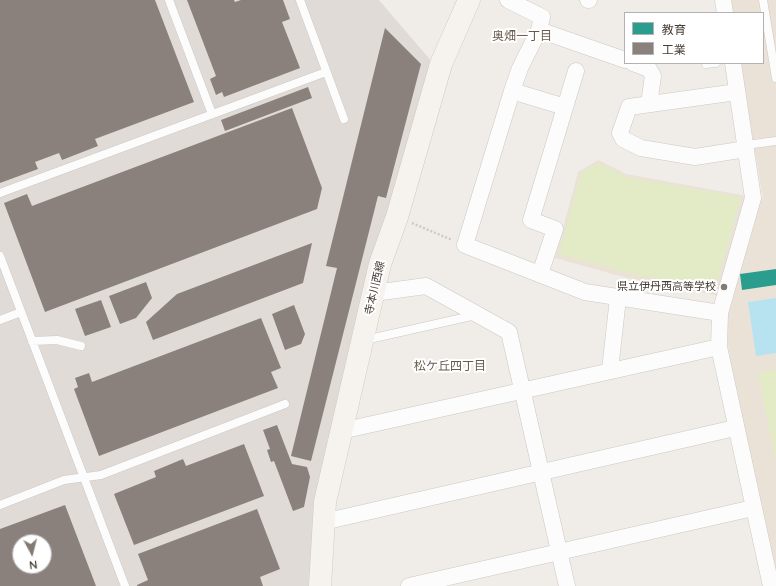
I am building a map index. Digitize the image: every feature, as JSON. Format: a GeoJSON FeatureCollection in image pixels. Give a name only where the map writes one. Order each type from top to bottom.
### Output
{"type":"FeatureCollection","features":[{"type":"Feature","properties":{"kind":"main road","name":"寺本川西線"},"geometry":{"type":"LineString","coordinates":[[320,586],[325,502],[380,264],[397,217],[441,64],[468,0]]}},
{"type":"Feature","properties":{"kind":"street"},"geometry":{"type":"LineString","coordinates":[[508,0],[542,17],[539,30],[520,68],[512,91],[465,245],[585,292],[720,312]]}},
{"type":"Feature","properties":{"kind":"street"},"geometry":{"type":"LineString","coordinates":[[723,0],[725,12]]}},
{"type":"Feature","properties":{"kind":"street"},"geometry":{"type":"LineString","coordinates":[[539,30],[624,60]]}},
{"type":"Feature","properties":{"kind":"street"},"geometry":{"type":"LineString","coordinates":[[636,64],[649,69],[653,76],[649,104]]}},
{"type":"Feature","properties":{"kind":"street"},"geometry":{"type":"LineString","coordinates":[[733,64],[753,198],[720,312],[719,347],[735,428],[770,586]]}},
{"type":"Feature","properties":{"kind":"street"},"geometry":{"type":"LineString","coordinates":[[540,274],[555,229],[531,220],[576,72]]}},
{"type":"Feature","properties":{"kind":"street"},"geometry":{"type":"LineString","coordinates":[[512,91],[565,107]]}},
{"type":"Feature","properties":{"kind":"street"},"geometry":{"type":"LineString","coordinates":[[737,92],[629,107],[620,134],[623,139],[641,148],[695,157],[746,147]]}},
{"type":"Feature","properties":{"kind":"street"},"geometry":{"type":"LineString","coordinates":[[374,293],[426,286],[509,332],[542,471],[567,586]]}},
{"type":"Feature","properties":{"kind":"street"},"geometry":{"type":"LineString","coordinates":[[610,370],[618,298]]}},
{"type":"Feature","properties":{"kind":"street"},"geometry":{"type":"LineString","coordinates":[[341,431],[719,347]]}},
{"type":"Feature","properties":{"kind":"street"},"geometry":{"type":"LineString","coordinates":[[323,522],[735,428]]}},
{"type":"Feature","properties":{"kind":"street"},"geometry":{"type":"LineString","coordinates":[[409,586],[753,508]]}},
{"type":"Feature","properties":{"kind":"lane"},"geometry":{"type":"LineString","coordinates":[[169,0],[212,114]]}},
{"type":"Feature","properties":{"kind":"lane"},"geometry":{"type":"LineString","coordinates":[[300,0],[344,119]]}},
{"type":"Feature","properties":{"kind":"lane"},"geometry":{"type":"LineString","coordinates":[[763,0],[776,78]]}},
{"type":"Feature","properties":{"kind":"lane"},"geometry":{"type":"LineString","coordinates":[[0,193],[326,72]]}},
{"type":"Feature","properties":{"kind":"lane"},"geometry":{"type":"LineString","coordinates":[[746,147],[776,141]]}},
{"type":"Feature","properties":{"kind":"lane"},"geometry":{"type":"LineString","coordinates":[[0,256],[125,586]]}},
{"type":"Feature","properties":{"kind":"lane"},"geometry":{"type":"LineString","coordinates":[[0,320],[21,312]]}},
{"type":"Feature","properties":{"kind":"lane"},"geometry":{"type":"LineString","coordinates":[[363,340],[477,314]]}},
{"type":"Feature","properties":{"kind":"lane"},"geometry":{"type":"LineString","coordinates":[[32,341],[57,340],[81,346]]}},
{"type":"Feature","properties":{"kind":"lane"},"geometry":{"type":"LineString","coordinates":[[0,505],[64,480],[101,475],[285,404]]}},
{"type":"Feature","properties":{"kind":"path"},"geometry":{"type":"LineString","coordinates":[[397,217],[465,245]]}},
{"type":"Feature","properties":{"kind":"shaded area"},"geometry":{"type":"Polygon","coordinates":[[[0,0],[379,0],[433,63],[309,586],[0,586],[0,0]]]}},
{"type":"Feature","properties":{"kind":"shaded area","name":"県立伊丹西高等学校"},"geometry":{"type":"Polygon","coordinates":[[[729,0],[776,0],[776,581],[731,373],[725,316],[719,296],[627,278],[555,258],[578,172],[598,160],[626,174],[763,199],[740,64],[764,64],[764,12],[731,12],[729,0]]]}},
{"type":"Feature","properties":{"kind":"green space"},"geometry":{"type":"Polygon","coordinates":[[[599,163],[626,177],[741,197],[715,290],[640,276],[559,254],[581,172],[599,163]]]}},
{"type":"Feature","properties":{"kind":"green space"},"geometry":{"type":"Polygon","coordinates":[[[776,370],[776,461],[758,373],[776,370]]]}},
{"type":"Feature","properties":{"kind":"water"},"geometry":{"type":"Polygon","coordinates":[[[776,298],[776,353],[756,356],[748,302],[776,298]]]}},
{"type":"Feature","properties":{"kind":"building: 教育"},"geometry":{"type":"Polygon","coordinates":[[[776,269],[776,285],[742,290],[740,274],[776,269]]]}},
{"type":"Feature","properties":{"kind":"building: 工業"},"geometry":{"type":"Polygon","coordinates":[[[0,0],[155,0],[194,102],[95,139],[98,146],[62,160],[59,153],[35,162],[38,169],[0,183],[0,0]]]}},
{"type":"Feature","properties":{"kind":"building: 工業"},"geometry":{"type":"Polygon","coordinates":[[[187,0],[234,0],[235,2],[241,0],[283,0],[290,19],[282,22],[300,68],[224,97],[222,92],[216,95],[210,79],[216,76],[187,0]]]}},
{"type":"Feature","properties":{"kind":"building: 工業"},"geometry":{"type":"Polygon","coordinates":[[[385,28],[421,64],[386,198],[378,196],[311,461],[291,456],[337,268],[326,266],[385,28]]]}},
{"type":"Feature","properties":{"kind":"building: 工業"},"geometry":{"type":"Polygon","coordinates":[[[308,87],[312,98],[225,131],[221,120],[308,87]]]}},
{"type":"Feature","properties":{"kind":"building: 工業"},"geometry":{"type":"Polygon","coordinates":[[[292,108],[322,188],[317,209],[45,312],[4,203],[27,194],[32,206],[292,108]]]}},
{"type":"Feature","properties":{"kind":"building: 工業"},"geometry":{"type":"Polygon","coordinates":[[[312,243],[303,283],[153,340],[146,322],[177,294],[312,243]]]}},
{"type":"Feature","properties":{"kind":"building: 工業"},"geometry":{"type":"Polygon","coordinates":[[[146,282],[152,298],[136,318],[120,324],[109,296],[146,282]]]}},
{"type":"Feature","properties":{"kind":"building: 工業"},"geometry":{"type":"Polygon","coordinates":[[[101,300],[111,327],[85,336],[75,309],[101,300]]]}},
{"type":"Feature","properties":{"kind":"building: 工業"},"geometry":{"type":"Polygon","coordinates":[[[294,305],[305,334],[301,344],[285,350],[272,314],[294,305]]]}},
{"type":"Feature","properties":{"kind":"building: 工業"},"geometry":{"type":"Polygon","coordinates":[[[261,318],[281,368],[271,372],[278,388],[99,456],[74,389],[78,387],[75,378],[89,373],[92,382],[261,318]]]}},
{"type":"Feature","properties":{"kind":"building: 工業"},"geometry":{"type":"Polygon","coordinates":[[[277,425],[292,464],[307,467],[310,477],[304,507],[293,511],[274,461],[271,462],[267,450],[270,449],[263,430],[277,425]]]}},
{"type":"Feature","properties":{"kind":"building: 工業"},"geometry":{"type":"Polygon","coordinates":[[[244,444],[264,496],[134,545],[114,494],[156,477],[154,471],[183,459],[186,466],[244,444]]]}},
{"type":"Feature","properties":{"kind":"building: 工業"},"geometry":{"type":"Polygon","coordinates":[[[65,505],[96,586],[0,586],[0,529],[65,505]]]}},
{"type":"Feature","properties":{"kind":"building: 工業"},"geometry":{"type":"Polygon","coordinates":[[[257,509],[280,569],[260,577],[263,586],[137,586],[148,580],[138,554],[257,509]]]}},
{"type":"Feature","properties":{"kind":"place","name":"県立伊丹西高等学校"},"geometry":{"type":"Point","coordinates":[724,287]}},
{"type":"Feature","properties":{"kind":"district","name":"奥畑一丁目"},"geometry":{"type":"Point","coordinates":[522,36]}},
{"type":"Feature","properties":{"kind":"district","name":"松ケ丘四丁目"},"geometry":{"type":"Point","coordinates":[450,366]}}]}
